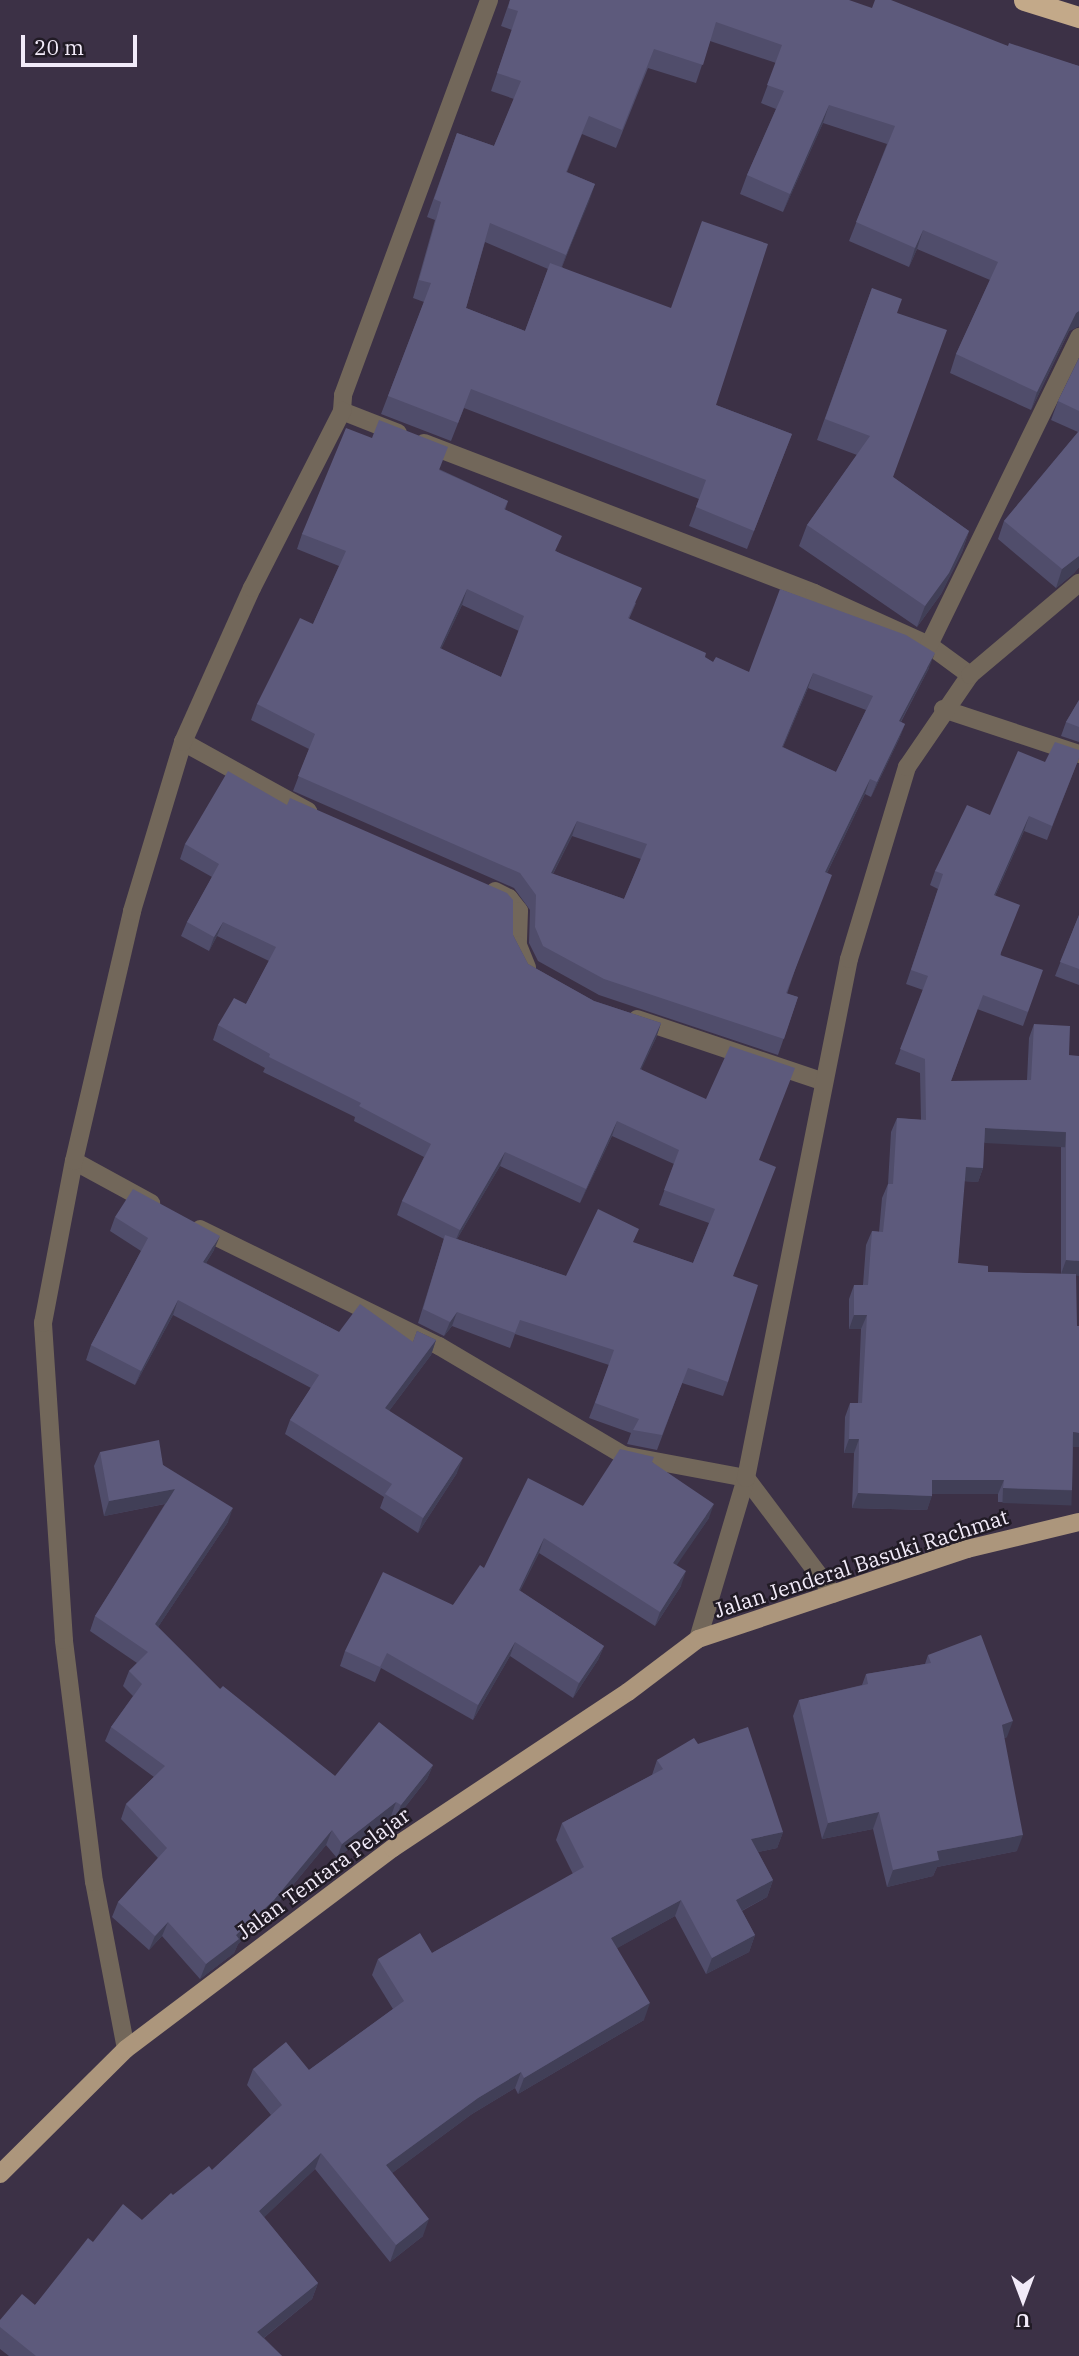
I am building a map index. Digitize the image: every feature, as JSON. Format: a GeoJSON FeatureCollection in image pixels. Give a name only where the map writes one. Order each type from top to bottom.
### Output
{"type":"FeatureCollection","features":[{"type":"Feature","properties":{"kind":"highway"},"geometry":{"type":"LineString","coordinates":[[1024,0],[1079,17]]}},
{"type":"Feature","properties":{"kind":"main road","name":"Jalan Jenderal Basuki Rachmat"},"geometry":{"type":"LineString","coordinates":[[698,1639],[967,1549],[1079,1522]]}},
{"type":"Feature","properties":{"kind":"main road","name":"Jalan Tentara Pelajar"},"geometry":{"type":"LineString","coordinates":[[0,2174],[126,2049],[393,1848],[628,1692],[698,1639]]}},
{"type":"Feature","properties":{"kind":"street"},"geometry":{"type":"LineString","coordinates":[[126,2049],[94,1882],[64,1640],[43,1323],[74,1161],[132,911],[183,742],[252,588],[342,411],[343,395],[489,0]]}},
{"type":"Feature","properties":{"kind":"street"},"geometry":{"type":"LineString","coordinates":[[929,645],[1079,337]]}},
{"type":"Feature","properties":{"kind":"street"},"geometry":{"type":"LineString","coordinates":[[342,411],[814,593],[929,645],[970,676]]}},
{"type":"Feature","properties":{"kind":"street"},"geometry":{"type":"LineString","coordinates":[[698,1639],[746,1478],[849,960],[907,767],[943,709],[970,676],[1079,583]]}},
{"type":"Feature","properties":{"kind":"street"},"geometry":{"type":"LineString","coordinates":[[943,709],[1079,754]]}},
{"type":"Feature","properties":{"kind":"street"},"geometry":{"type":"LineString","coordinates":[[183,742],[276,796],[325,818]]}},
{"type":"Feature","properties":{"kind":"street"},"geometry":{"type":"LineString","coordinates":[[472,882],[514,903],[519,911],[520,956],[540,975]]}},
{"type":"Feature","properties":{"kind":"street"},"geometry":{"type":"LineString","coordinates":[[620,1014],[824,1082]]}},
{"type":"Feature","properties":{"kind":"street"},"geometry":{"type":"LineString","coordinates":[[74,1161],[172,1214],[439,1346],[623,1455],[746,1478],[833,1594]]}},
{"type":"Feature","properties":{"kind":"building"},"geometry":{"type":"Polygon","coordinates":[[[510,0],[849,0],[872,8],[875,0],[891,0],[1008,46],[1009,43],[1079,66],[1079,311],[1037,392],[956,354],[998,262],[923,230],[915,248],[856,222],[895,126],[829,105],[790,194],[747,175],[784,91],[767,85],[782,45],[716,22],[703,65],[654,49],[622,130],[589,116],[566,172],[595,184],[566,255],[490,223],[466,308],[525,331],[550,263],[671,308],[702,221],[768,244],[716,405],[792,434],[754,531],[696,507],[706,480],[471,389],[458,423],[388,396],[431,283],[419,280],[441,202],[434,199],[457,133],[494,146],[521,81],[497,73],[518,11],[508,8],[510,0]]]}},
{"type":"Feature","properties":{"kind":"building"},"geometry":{"type":"Polygon","coordinates":[[[872,288],[902,299],[897,313],[947,330],[893,477],[969,531],[949,573],[925,606],[807,525],[870,436],[825,419],[872,288]]]}},
{"type":"Feature","properties":{"kind":"building"},"geometry":{"type":"Polygon","coordinates":[[[1079,358],[1079,411],[1058,401],[1079,358]]]}},
{"type":"Feature","properties":{"kind":"building"},"geometry":{"type":"Polygon","coordinates":[[[379,420],[448,447],[439,470],[508,501],[504,509],[562,536],[555,551],[642,588],[628,618],[706,653],[705,657],[713,662],[716,657],[749,672],[780,589],[906,635],[935,653],[899,721],[905,724],[877,782],[870,779],[825,872],[832,875],[786,993],[798,997],[784,1039],[604,979],[543,946],[535,927],[536,895],[520,873],[298,776],[315,734],[257,704],[300,618],[313,624],[346,551],[302,534],[346,428],[372,438],[379,420]],[[467,589],[440,648],[501,677],[524,616],[467,589]],[[813,673],[782,747],[836,772],[873,696],[813,673]],[[577,821],[551,873],[624,899],[647,844],[577,821]]]}},
{"type":"Feature","properties":{"kind":"building"},"geometry":{"type":"Polygon","coordinates":[[[1079,431],[1079,556],[1062,569],[1004,521],[1079,431]]]}},
{"type":"Feature","properties":{"kind":"building"},"geometry":{"type":"Polygon","coordinates":[[[1079,700],[1079,727],[1066,722],[1079,700]]]}},
{"type":"Feature","properties":{"kind":"building"},"geometry":{"type":"Polygon","coordinates":[[[1055,742],[1079,750],[1079,758],[1052,826],[1029,816],[994,895],[1020,905],[1000,955],[1043,970],[1028,1012],[983,995],[951,1081],[1031,1080],[1034,1024],[1070,1026],[1069,1055],[1079,1056],[1079,1261],[1066,1260],[1066,1132],[985,1128],[983,1168],[966,1167],[958,1263],[988,1266],[988,1272],[1076,1274],[1079,1433],[1073,1432],[1072,1490],[1003,1488],[1004,1480],[932,1480],[932,1496],[858,1493],[859,1439],[849,1439],[850,1403],[862,1403],[867,1315],[854,1315],[854,1285],[868,1285],[872,1231],[883,1232],[888,1184],[893,1184],[897,1118],[926,1120],[925,1059],[900,1049],[928,976],[911,970],[943,874],[935,871],[967,805],[990,815],[1018,751],[1045,762],[1055,742]]]}},
{"type":"Feature","properties":{"kind":"building"},"geometry":{"type":"Polygon","coordinates":[[[228,771],[287,805],[290,798],[507,893],[513,900],[513,935],[528,964],[594,1001],[661,1023],[640,1069],[706,1099],[730,1046],[795,1068],[759,1160],[776,1167],[733,1276],[758,1285],[728,1382],[688,1368],[662,1435],[633,1430],[639,1419],[595,1403],[614,1350],[520,1320],[515,1333],[457,1312],[450,1322],[423,1309],[445,1235],[566,1276],[598,1209],[639,1229],[633,1242],[693,1263],[715,1209],[664,1190],[679,1150],[617,1121],[586,1189],[505,1152],[460,1230],[402,1201],[431,1144],[359,1106],[361,1103],[269,1057],[270,1054],[218,1025],[234,998],[246,1004],[276,947],[223,922],[214,937],[187,922],[219,864],[185,844],[228,771]]]}},
{"type":"Feature","properties":{"kind":"building"},"geometry":{"type":"Polygon","coordinates":[[[1079,915],[1079,969],[1060,962],[1079,915]]]}},
{"type":"Feature","properties":{"kind":"building"},"geometry":{"type":"Polygon","coordinates":[[[133,1189],[220,1236],[203,1262],[339,1332],[360,1304],[413,1342],[417,1331],[436,1340],[385,1408],[463,1458],[423,1518],[385,1494],[392,1484],[290,1420],[319,1375],[178,1300],[141,1371],[91,1345],[148,1238],[115,1217],[133,1189]]]}},
{"type":"Feature","properties":{"kind":"building"},"geometry":{"type":"Polygon","coordinates":[[[159,1440],[163,1465],[233,1508],[155,1624],[220,1689],[223,1686],[335,1776],[379,1722],[433,1765],[401,1805],[396,1802],[342,1844],[332,1830],[274,1900],[236,1935],[239,1939],[206,1964],[168,1922],[155,1936],[118,1902],[167,1848],[126,1804],[165,1766],[111,1727],[142,1684],[129,1671],[148,1652],[95,1616],[175,1489],[109,1501],[100,1452],[159,1440]]]}},
{"type":"Feature","properties":{"kind":"building"},"geometry":{"type":"Polygon","coordinates":[[[620,1449],[654,1457],[652,1462],[714,1504],[673,1563],[686,1571],[660,1612],[544,1538],[519,1590],[604,1646],[579,1683],[515,1642],[478,1705],[387,1653],[380,1667],[345,1651],[383,1572],[453,1605],[480,1565],[484,1568],[528,1478],[583,1506],[620,1449]]]}},
{"type":"Feature","properties":{"kind":"building"},"geometry":{"type":"Polygon","coordinates":[[[981,1635],[1013,1721],[1002,1725],[1023,1835],[937,1851],[939,1860],[893,1870],[879,1812],[828,1823],[799,1700],[868,1684],[866,1674],[931,1663],[928,1655],[981,1635]]]}},
{"type":"Feature","properties":{"kind":"building"},"geometry":{"type":"Polygon","coordinates":[[[748,1727],[783,1832],[751,1839],[773,1880],[736,1900],[755,1935],[712,1958],[681,1900],[611,1938],[650,2003],[524,2078],[521,2072],[478,2098],[386,2165],[429,2219],[396,2245],[321,2153],[259,2211],[318,2283],[257,2332],[282,2356],[36,2356],[0,2327],[0,2320],[22,2294],[35,2305],[88,2238],[93,2242],[123,2204],[142,2220],[171,2193],[173,2195],[209,2166],[212,2170],[282,2105],[253,2069],[286,2042],[309,2070],[404,2001],[378,1959],[420,1933],[432,1953],[584,1867],[562,1823],[663,1769],[657,1760],[694,1738],[698,1744],[748,1727]]]}}]}
